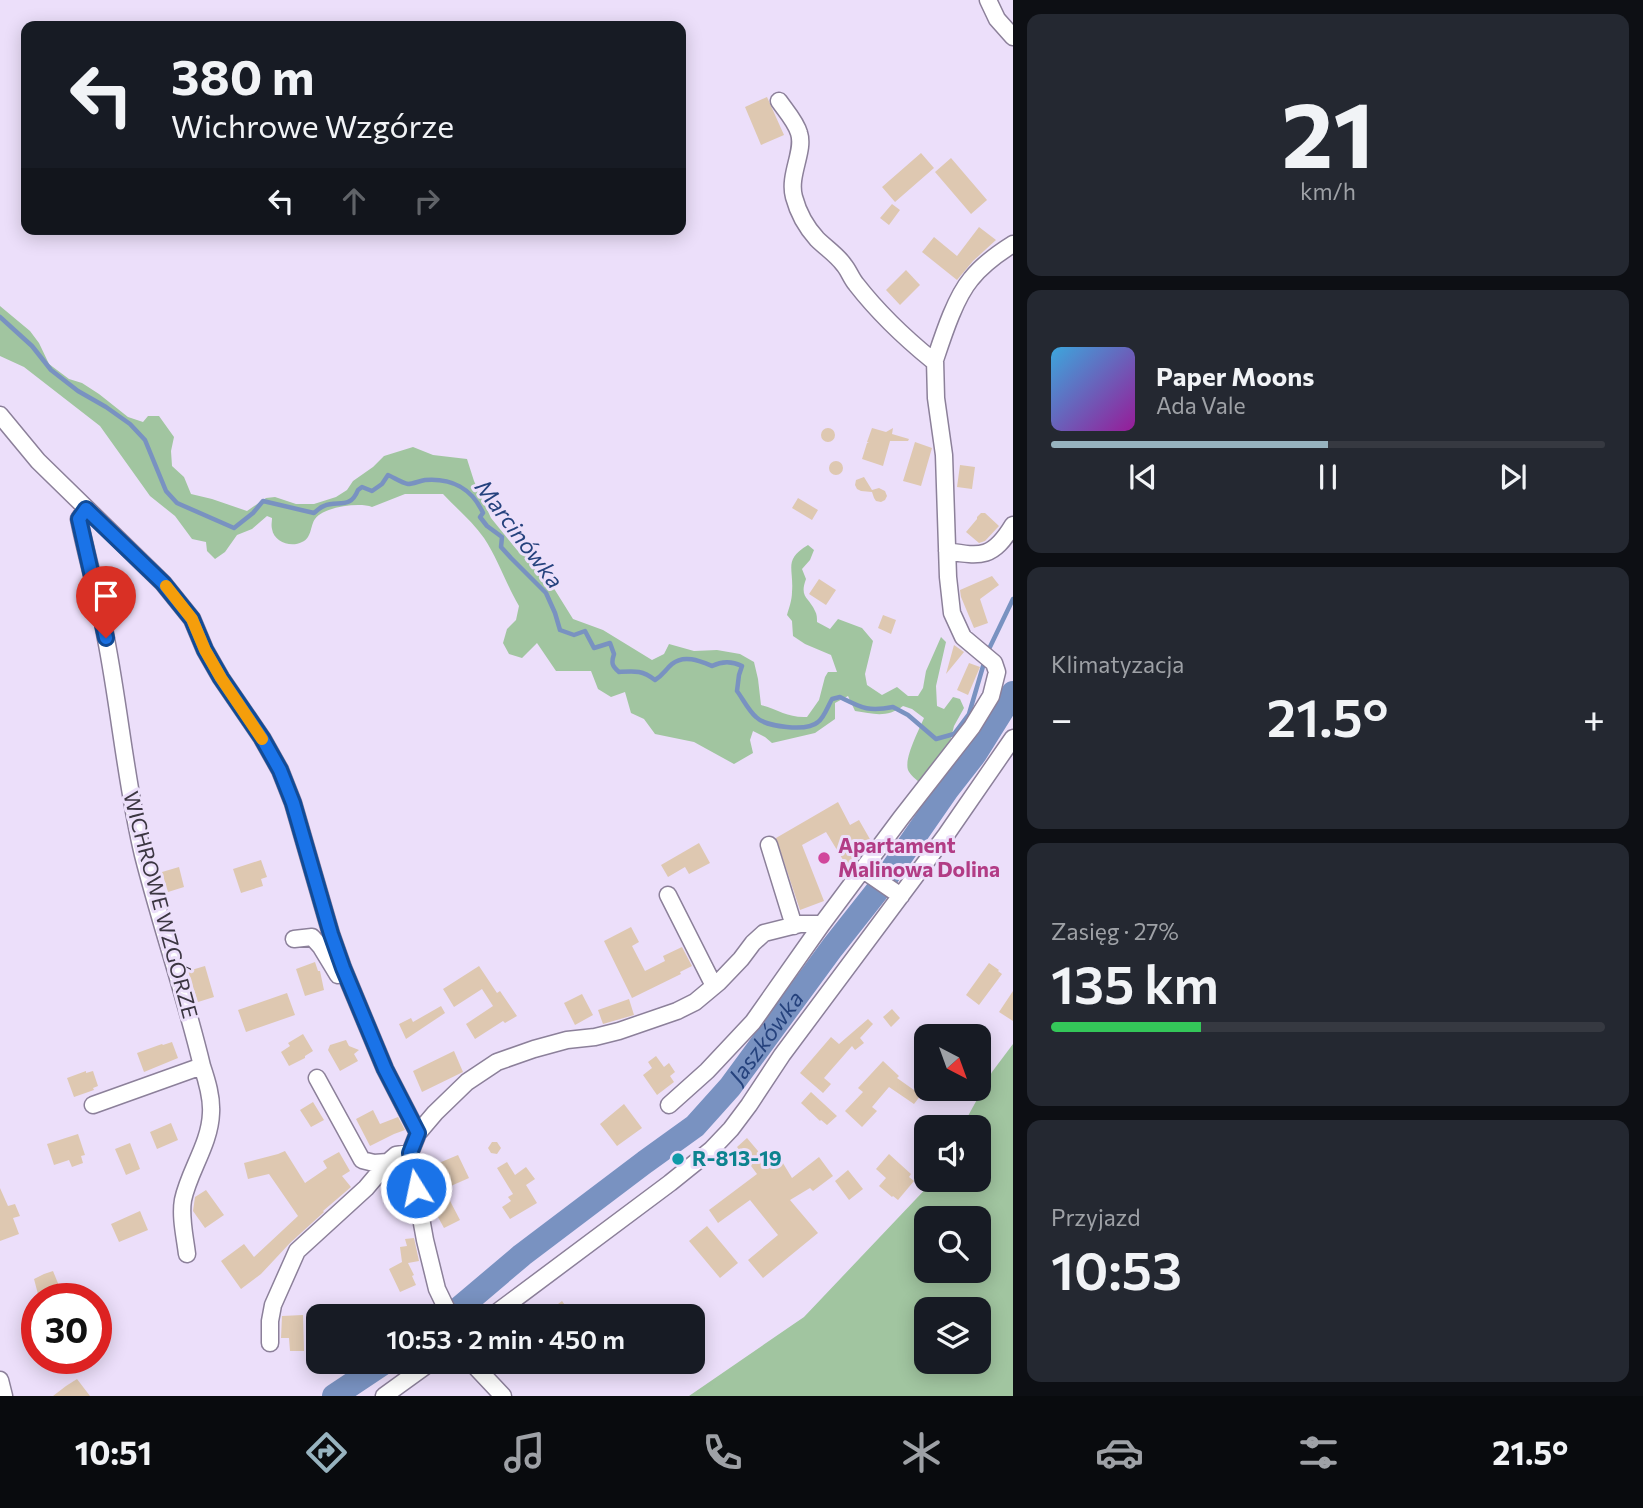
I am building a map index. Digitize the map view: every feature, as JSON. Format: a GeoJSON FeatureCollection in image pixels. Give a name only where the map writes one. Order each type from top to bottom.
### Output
{"type":"FeatureCollection","features":[{"type":"Feature","properties":{"kind":"street"},"geometry":{"type":"LineString","coordinates":[[988,0],[997,19],[1013,37]]}},
{"type":"Feature","properties":{"kind":"street"},"geometry":{"type":"LineString","coordinates":[[779,101],[800,135],[793,192],[804,222],[844,264],[855,283],[889,320],[912,344],[935,360]]}},
{"type":"Feature","properties":{"kind":"street"},"geometry":{"type":"LineString","coordinates":[[669,1105],[714,1064],[753,1022],[822,924],[868,873],[901,818],[972,727],[991,696],[997,672],[994,663],[962,637],[952,613],[935,360],[969,281],[991,258],[1013,244]]}},
{"type":"Feature","properties":{"kind":"street"},"geometry":{"type":"LineString","coordinates":[[0,415],[38,461],[163,583],[192,619],[221,678],[262,738],[280,770],[293,803],[331,934],[356,1000],[385,1069],[418,1133]]}},
{"type":"Feature","properties":{"kind":"street","name":"WICHROWE WZGÓRZE"},"geometry":{"type":"LineString","coordinates":[[86,509],[79,519],[106,638],[143,855],[208,1083],[211,1114],[183,1203],[187,1254]]}},
{"type":"Feature","properties":{"kind":"street"},"geometry":{"type":"LineString","coordinates":[[947,551],[978,556],[995,549],[1013,525]]}},
{"type":"Feature","properties":{"kind":"street"},"geometry":{"type":"LineString","coordinates":[[508,1304],[670,1183],[717,1143],[749,1105],[897,893],[946,835],[1013,738]]}},
{"type":"Feature","properties":{"kind":"street"},"geometry":{"type":"LineString","coordinates":[[769,845],[794,926]]}},
{"type":"Feature","properties":{"kind":"street"},"geometry":{"type":"LineString","coordinates":[[868,873],[897,893]]}},
{"type":"Feature","properties":{"kind":"street"},"geometry":{"type":"LineString","coordinates":[[668,895],[714,986]]}},
{"type":"Feature","properties":{"kind":"street"},"geometry":{"type":"LineString","coordinates":[[444,1304],[437,1289],[425,1240],[410,1153],[418,1133],[435,1113],[467,1082],[497,1062],[567,1040],[619,1031],[677,1011],[695,1002],[714,986],[764,933],[800,924],[822,924]]}},
{"type":"Feature","properties":{"kind":"street"},"geometry":{"type":"LineString","coordinates":[[294,940],[312,937],[356,1000]]}},
{"type":"Feature","properties":{"kind":"street"},"geometry":{"type":"LineString","coordinates":[[93,1105],[202,1066]]}},
{"type":"Feature","properties":{"kind":"street"},"geometry":{"type":"LineString","coordinates":[[317,1078],[362,1160],[388,1162]]}},
{"type":"Feature","properties":{"kind":"street"},"geometry":{"type":"LineString","coordinates":[[270,1343],[273,1305],[297,1251],[366,1188],[388,1162],[396,1156],[410,1153]]}},
{"type":"Feature","properties":{"kind":"street"},"geometry":{"type":"LineString","coordinates":[[384,1396],[414,1374]]}},
{"type":"Feature","properties":{"kind":"street"},"geometry":{"type":"LineString","coordinates":[[482,1374],[503,1396]]}},
{"type":"Feature","properties":{"kind":"street"},"geometry":{"type":"LineString","coordinates":[[0,1380],[4,1396]]}},
{"type":"Feature","properties":{"kind":"green space"},"geometry":{"type":"Polygon","coordinates":[[[0,306],[30,331],[49,364],[69,379],[82,383],[128,417],[143,422],[148,416],[159,416],[174,437],[172,466],[184,477],[191,494],[247,511],[266,498],[275,497],[296,504],[314,504],[336,497],[347,490],[353,481],[384,456],[413,447],[433,455],[467,459],[491,518],[517,550],[545,574],[573,619],[603,630],[652,660],[664,654],[669,644],[694,651],[717,650],[740,654],[754,662],[761,705],[800,717],[807,717],[819,700],[828,672],[837,672],[831,655],[793,636],[792,621],[787,615],[792,595],[792,560],[808,545],[814,550],[802,569],[806,579],[804,590],[816,612],[817,622],[830,629],[838,619],[862,628],[873,641],[865,674],[867,685],[882,695],[897,687],[908,696],[918,696],[941,637],[946,642],[936,686],[937,706],[944,709],[953,697],[960,699],[964,708],[954,726],[949,746],[920,783],[909,772],[907,765],[924,718],[903,706],[886,714],[855,711],[848,696],[835,703],[835,719],[815,733],[772,743],[753,731],[750,740],[753,753],[734,764],[694,742],[655,734],[644,719],[631,713],[625,692],[611,697],[598,689],[591,671],[556,671],[537,643],[522,658],[509,654],[503,643],[507,629],[516,620],[519,606],[484,538],[443,494],[405,494],[372,507],[359,505],[325,511],[315,519],[305,540],[298,544],[279,540],[273,534],[272,518],[267,516],[252,529],[237,535],[225,552],[215,559],[207,551],[206,542],[192,539],[175,516],[150,496],[100,426],[24,367],[0,356],[0,306]]]}},
{"type":"Feature","properties":{"kind":"green space"},"geometry":{"type":"Polygon","coordinates":[[[1013,1044],[1013,1396],[689,1396],[804,1317],[923,1192],[991,1192],[991,1115],[969,1115],[976,1101],[991,1101],[991,1074],[1013,1044]]]}},
{"type":"Feature","properties":{"kind":"building"},"geometry":{"type":"Polygon","coordinates":[[[767,97],[784,135],[761,145],[745,107],[767,97]]]}},
{"type":"Feature","properties":{"kind":"building"},"geometry":{"type":"Polygon","coordinates":[[[921,153],[934,168],[895,202],[882,187],[921,153]]]}},
{"type":"Feature","properties":{"kind":"building"},"geometry":{"type":"Polygon","coordinates":[[[951,158],[987,200],[971,214],[935,172],[951,158]]]}},
{"type":"Feature","properties":{"kind":"building"},"geometry":{"type":"Polygon","coordinates":[[[892,204],[900,210],[889,225],[880,218],[892,204]]]}},
{"type":"Feature","properties":{"kind":"building"},"geometry":{"type":"Polygon","coordinates":[[[979,227],[996,240],[957,280],[922,252],[934,237],[957,256],[979,227]]]}},
{"type":"Feature","properties":{"kind":"building"},"geometry":{"type":"Polygon","coordinates":[[[906,270],[920,285],[900,305],[886,290],[906,270]]]}},
{"type":"Feature","properties":{"kind":"building"},"geometry":{"type":"Polygon","coordinates":[[[828,428],[833,430],[833,440],[828,442],[823,440],[821,435],[823,430],[828,428]]]}},
{"type":"Feature","properties":{"kind":"building"},"geometry":{"type":"Polygon","coordinates":[[[872,428],[886,432],[893,428],[892,434],[909,439],[890,441],[883,466],[862,459],[872,428]]]}},
{"type":"Feature","properties":{"kind":"building"},"geometry":{"type":"Polygon","coordinates":[[[915,442],[932,448],[921,486],[903,481],[915,442]]]}},
{"type":"Feature","properties":{"kind":"building"},"geometry":{"type":"Polygon","coordinates":[[[836,461],[841,463],[841,473],[836,475],[831,473],[829,468],[831,463],[836,461]]]}},
{"type":"Feature","properties":{"kind":"building"},"geometry":{"type":"Polygon","coordinates":[[[960,465],[975,467],[972,489],[957,487],[960,465]]]}},
{"type":"Feature","properties":{"kind":"building"},"geometry":{"type":"Polygon","coordinates":[[[864,477],[872,490],[879,488],[885,491],[885,500],[876,501],[872,492],[857,489],[856,480],[864,477]]]}},
{"type":"Feature","properties":{"kind":"building"},"geometry":{"type":"Polygon","coordinates":[[[798,498],[818,510],[812,520],[792,508],[798,498]]]}},
{"type":"Feature","properties":{"kind":"building"},"geometry":{"type":"Polygon","coordinates":[[[981,513],[985,513],[999,526],[985,541],[979,543],[966,532],[981,513]]]}},
{"type":"Feature","properties":{"kind":"building"},"geometry":{"type":"Polygon","coordinates":[[[992,576],[999,585],[980,599],[988,623],[974,628],[960,590],[992,576]]]}},
{"type":"Feature","properties":{"kind":"building"},"geometry":{"type":"Polygon","coordinates":[[[819,579],[836,590],[826,605],[809,594],[819,579]]]}},
{"type":"Feature","properties":{"kind":"building"},"geometry":{"type":"Polygon","coordinates":[[[883,615],[896,620],[891,634],[878,628],[883,615]]]}},
{"type":"Feature","properties":{"kind":"building"},"geometry":{"type":"Polygon","coordinates":[[[954,645],[964,652],[946,674],[954,645]]]}},
{"type":"Feature","properties":{"kind":"building"},"geometry":{"type":"Polygon","coordinates":[[[969,663],[980,667],[968,695],[957,690],[969,663]]]}},
{"type":"Feature","properties":{"kind":"building"},"geometry":{"type":"Polygon","coordinates":[[[838,802],[850,825],[859,820],[871,841],[848,868],[826,832],[802,845],[824,901],[800,910],[776,838],[838,802]]]}},
{"type":"Feature","properties":{"kind":"building"},"geometry":{"type":"Polygon","coordinates":[[[699,843],[710,863],[689,874],[685,867],[668,877],[661,865],[699,843]]]}},
{"type":"Feature","properties":{"kind":"building"},"geometry":{"type":"Polygon","coordinates":[[[261,860],[267,877],[261,879],[263,886],[241,893],[233,869],[261,860]]]}},
{"type":"Feature","properties":{"kind":"building"},"geometry":{"type":"Polygon","coordinates":[[[179,867],[184,887],[168,892],[162,872],[179,867]]]}},
{"type":"Feature","properties":{"kind":"building"},"geometry":{"type":"Polygon","coordinates":[[[631,927],[639,942],[632,946],[645,971],[665,961],[663,956],[682,947],[692,966],[632,998],[604,941],[631,927]]]}},
{"type":"Feature","properties":{"kind":"building"},"geometry":{"type":"Polygon","coordinates":[[[315,962],[324,990],[305,996],[296,969],[315,962]]]}},
{"type":"Feature","properties":{"kind":"building"},"geometry":{"type":"Polygon","coordinates":[[[989,963],[1002,974],[979,1005],[966,995],[989,963]]]}},
{"type":"Feature","properties":{"kind":"building"},"geometry":{"type":"Polygon","coordinates":[[[205,966],[214,997],[198,1002],[188,971],[205,966]]]}},
{"type":"Feature","properties":{"kind":"building"},"geometry":{"type":"Polygon","coordinates":[[[479,966],[517,1016],[505,1023],[503,1021],[475,1039],[466,1024],[493,1006],[482,989],[454,1007],[443,989],[479,966]]]}},
{"type":"Feature","properties":{"kind":"building"},"geometry":{"type":"Polygon","coordinates":[[[1013,991],[1013,1021],[999,1012],[1013,991]]]}},
{"type":"Feature","properties":{"kind":"building"},"geometry":{"type":"Polygon","coordinates":[[[287,993],[295,1015],[246,1032],[238,1010],[287,993]]]}},
{"type":"Feature","properties":{"kind":"building"},"geometry":{"type":"Polygon","coordinates":[[[582,994],[593,1015],[575,1025],[564,1003],[582,994]]]}},
{"type":"Feature","properties":{"kind":"building"},"geometry":{"type":"Polygon","coordinates":[[[629,999],[634,1015],[603,1024],[598,1010],[629,999]]]}},
{"type":"Feature","properties":{"kind":"building"},"geometry":{"type":"Polygon","coordinates":[[[441,1006],[445,1013],[406,1039],[399,1024],[411,1018],[413,1022],[441,1006]]]}},
{"type":"Feature","properties":{"kind":"building"},"geometry":{"type":"Polygon","coordinates":[[[892,1009],[900,1018],[891,1027],[883,1017],[892,1009]]]}},
{"type":"Feature","properties":{"kind":"building"},"geometry":{"type":"Polygon","coordinates":[[[868,1019],[873,1024],[860,1038],[864,1043],[855,1050],[852,1046],[824,1078],[831,1084],[823,1093],[800,1073],[831,1037],[839,1044],[868,1019]]]}},
{"type":"Feature","properties":{"kind":"building"},"geometry":{"type":"Polygon","coordinates":[[[303,1034],[313,1051],[289,1066],[281,1052],[290,1046],[288,1043],[303,1034]]]}},
{"type":"Feature","properties":{"kind":"building"},"geometry":{"type":"Polygon","coordinates":[[[346,1040],[349,1046],[359,1050],[354,1054],[358,1061],[340,1071],[328,1050],[330,1045],[346,1040]]]}},
{"type":"Feature","properties":{"kind":"building"},"geometry":{"type":"Polygon","coordinates":[[[172,1042],[178,1058],[144,1072],[137,1053],[172,1042]]]}},
{"type":"Feature","properties":{"kind":"building"},"geometry":{"type":"Polygon","coordinates":[[[454,1051],[463,1072],[422,1092],[413,1071],[454,1051]]]}},
{"type":"Feature","properties":{"kind":"building"},"geometry":{"type":"Polygon","coordinates":[[[656,1056],[664,1067],[669,1063],[675,1072],[670,1076],[674,1082],[657,1095],[643,1075],[652,1068],[648,1062],[656,1056]]]}},
{"type":"Feature","properties":{"kind":"building"},"geometry":{"type":"Polygon","coordinates":[[[883,1061],[899,1076],[897,1078],[914,1090],[914,1101],[916,1101],[914,1104],[889,1087],[872,1107],[877,1111],[862,1127],[845,1111],[863,1092],[858,1088],[883,1061]]]}},
{"type":"Feature","properties":{"kind":"building"},"geometry":{"type":"Polygon","coordinates":[[[93,1071],[98,1086],[74,1097],[67,1078],[93,1071]]]}},
{"type":"Feature","properties":{"kind":"building"},"geometry":{"type":"Polygon","coordinates":[[[811,1092],[837,1116],[827,1125],[801,1103],[811,1092]]]}},
{"type":"Feature","properties":{"kind":"building"},"geometry":{"type":"Polygon","coordinates":[[[313,1102],[324,1120],[311,1127],[300,1110],[313,1102]]]}},
{"type":"Feature","properties":{"kind":"building"},"geometry":{"type":"Polygon","coordinates":[[[624,1104],[642,1128],[617,1146],[600,1124],[624,1104]]]}},
{"type":"Feature","properties":{"kind":"building"},"geometry":{"type":"Polygon","coordinates":[[[373,1110],[380,1124],[398,1117],[405,1130],[370,1146],[356,1119],[373,1110]]]}},
{"type":"Feature","properties":{"kind":"building"},"geometry":{"type":"Polygon","coordinates":[[[171,1123],[178,1140],[157,1149],[150,1132],[171,1123]]]}},
{"type":"Feature","properties":{"kind":"building"},"geometry":{"type":"Polygon","coordinates":[[[78,1134],[85,1155],[81,1156],[83,1163],[72,1167],[69,1160],[54,1165],[47,1144],[78,1134]]]}},
{"type":"Feature","properties":{"kind":"building"},"geometry":{"type":"Polygon","coordinates":[[[747,1138],[763,1157],[775,1150],[792,1178],[819,1157],[833,1176],[813,1191],[810,1188],[790,1200],[818,1233],[763,1278],[748,1260],[778,1235],[750,1200],[718,1223],[709,1210],[757,1174],[737,1147],[747,1138]]]}},
{"type":"Feature","properties":{"kind":"building"},"geometry":{"type":"Polygon","coordinates":[[[492,1142],[497,1142],[501,1148],[497,1154],[491,1153],[488,1148],[492,1142]]]}},
{"type":"Feature","properties":{"kind":"building"},"geometry":{"type":"Polygon","coordinates":[[[130,1143],[140,1169],[126,1175],[115,1149],[130,1143]]]}},
{"type":"Feature","properties":{"kind":"building"},"geometry":{"type":"Polygon","coordinates":[[[285,1151],[305,1183],[327,1168],[323,1161],[339,1152],[350,1171],[342,1176],[351,1187],[323,1211],[261,1274],[241,1289],[221,1261],[244,1244],[254,1257],[298,1216],[269,1174],[248,1179],[244,1163],[285,1151]]]}},
{"type":"Feature","properties":{"kind":"building"},"geometry":{"type":"Polygon","coordinates":[[[889,1154],[911,1174],[909,1177],[914,1181],[898,1200],[879,1186],[886,1178],[876,1169],[889,1154]]]}},
{"type":"Feature","properties":{"kind":"building"},"geometry":{"type":"Polygon","coordinates":[[[458,1155],[469,1178],[444,1189],[434,1165],[458,1155]]]}},
{"type":"Feature","properties":{"kind":"building"},"geometry":{"type":"Polygon","coordinates":[[[507,1162],[515,1175],[526,1167],[535,1179],[526,1185],[537,1203],[510,1219],[502,1207],[511,1201],[508,1197],[513,1194],[497,1168],[507,1162]]]}},
{"type":"Feature","properties":{"kind":"building"},"geometry":{"type":"Polygon","coordinates":[[[848,1170],[863,1189],[849,1200],[835,1181],[848,1170]]]}},
{"type":"Feature","properties":{"kind":"building"},"geometry":{"type":"Polygon","coordinates":[[[0,1188],[8,1206],[15,1204],[20,1216],[13,1218],[19,1234],[0,1241],[0,1188]]]}},
{"type":"Feature","properties":{"kind":"building"},"geometry":{"type":"Polygon","coordinates":[[[206,1190],[224,1215],[205,1228],[193,1211],[195,1197],[206,1190]]]}},
{"type":"Feature","properties":{"kind":"building"},"geometry":{"type":"Polygon","coordinates":[[[449,1199],[460,1220],[444,1228],[433,1208],[449,1199]]]}},
{"type":"Feature","properties":{"kind":"building"},"geometry":{"type":"Polygon","coordinates":[[[140,1211],[148,1230],[119,1242],[111,1224],[140,1211]]]}},
{"type":"Feature","properties":{"kind":"building"},"geometry":{"type":"Polygon","coordinates":[[[707,1226],[738,1263],[720,1278],[689,1241],[707,1226]]]}},
{"type":"Feature","properties":{"kind":"building"},"geometry":{"type":"Polygon","coordinates":[[[414,1238],[419,1261],[408,1263],[416,1285],[400,1292],[389,1269],[402,1262],[400,1247],[407,1246],[405,1239],[414,1238]]]}},
{"type":"Feature","properties":{"kind":"building"},"geometry":{"type":"Polygon","coordinates":[[[53,1271],[58,1283],[35,1283],[34,1279],[53,1271]]]}},
{"type":"Feature","properties":{"kind":"building"},"geometry":{"type":"Polygon","coordinates":[[[303,1315],[304,1351],[290,1351],[289,1338],[281,1338],[282,1316],[303,1315]]]}},
{"type":"Feature","properties":{"kind":"building"},"geometry":{"type":"Polygon","coordinates":[[[77,1379],[90,1396],[53,1396],[66,1386],[77,1379]]]}},
{"type":"Feature","properties":{"kind":"waterway","name":"Marcinówka"},"geometry":{"type":"LineString","coordinates":[[0,317],[32,346],[51,370],[78,391],[130,424],[145,440],[166,491],[177,503],[234,528],[263,501],[314,513],[329,504],[351,500],[362,487],[372,491],[382,484],[388,475],[408,484],[435,480],[460,486],[478,504],[483,513],[480,517],[487,526],[502,537],[501,547],[546,593],[560,630],[574,635],[585,631],[594,648],[610,643],[614,654],[613,664],[619,672],[638,672],[655,680],[672,664],[682,659],[692,659],[712,666],[723,662],[734,663],[742,666],[737,691],[753,714],[768,723],[787,727],[813,725],[822,718],[832,699],[840,697],[865,708],[893,707],[908,715],[936,739],[954,734],[969,714],[984,663]]}},
{"type":"Feature","properties":{"kind":"waterway","name":"Marcinówka"},"geometry":{"type":"LineString","coordinates":[[989,649],[1013,599]]}},
{"type":"Feature","properties":{"kind":"waterway","name":"Jaszkówka"},"geometry":{"type":"LineString","coordinates":[[464,1304],[522,1255],[695,1126],[730,1087],[877,891],[975,754],[1013,693]]}},
{"type":"Feature","properties":{"kind":"waterway","name":"Jaszkówka"},"geometry":{"type":"LineString","coordinates":[[334,1396],[367,1374]]}},
{"type":"Feature","properties":{"kind":"slow traffic"},"geometry":{"type":"LineString","coordinates":[[166,586],[192,619],[221,678],[262,739]]}},
{"type":"Feature","properties":{"kind":"place","name":"Apartament Malinowa Dolina"},"geometry":{"type":"Point","coordinates":[824,858]}},
{"type":"Feature","properties":{"kind":"place","name":"R-813-19"},"geometry":{"type":"Point","coordinates":[678,1159]}},
{"type":"Feature","properties":{"kind":"route"},"geometry":{"type":"LineString","coordinates":[[106,638],[79,519],[86,509],[163,583],[192,619],[221,678],[262,738],[280,770],[293,803],[343,968],[385,1069],[418,1133],[410,1153],[416,1188]]}}]}
